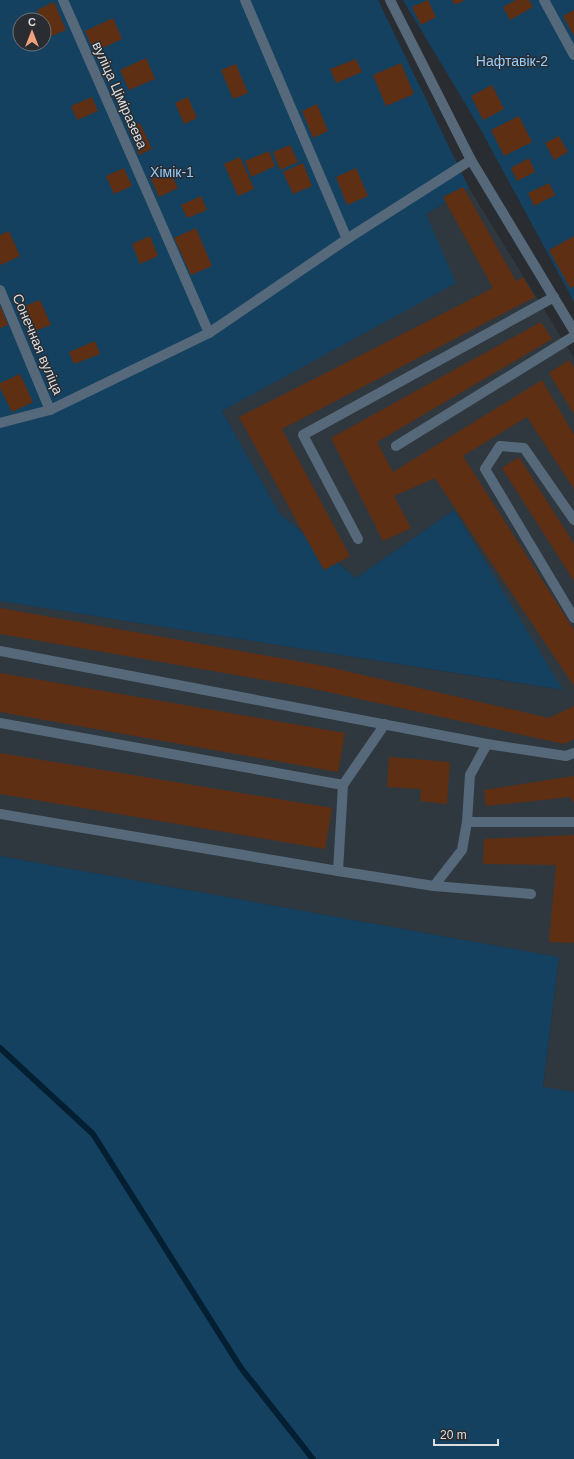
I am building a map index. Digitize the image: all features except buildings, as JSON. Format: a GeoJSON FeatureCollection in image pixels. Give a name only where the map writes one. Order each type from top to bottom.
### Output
{"type":"FeatureCollection","features":[{"type":"Feature","properties":{"kind":"street","name":"вуліца Ціміразева"},"geometry":{"type":"LineString","coordinates":[[63,0],[209,333]]}},
{"type":"Feature","properties":{"kind":"street"},"geometry":{"type":"LineString","coordinates":[[245,0],[347,239]]}},
{"type":"Feature","properties":{"kind":"street"},"geometry":{"type":"LineString","coordinates":[[390,0],[471,160],[574,331]]}},
{"type":"Feature","properties":{"kind":"street"},"geometry":{"type":"LineString","coordinates":[[544,0],[574,55]]}},
{"type":"Feature","properties":{"kind":"street"},"geometry":{"type":"LineString","coordinates":[[0,423],[50,410],[209,333],[347,239],[471,160]]}},
{"type":"Feature","properties":{"kind":"street","name":"Сонечная вуліца"},"geometry":{"type":"LineString","coordinates":[[0,290],[50,410]]}},
{"type":"Feature","properties":{"kind":"street"},"geometry":{"type":"LineString","coordinates":[[358,539],[302,435],[554,297]]}},
{"type":"Feature","properties":{"kind":"street"},"geometry":{"type":"LineString","coordinates":[[396,446],[574,336]]}},
{"type":"Feature","properties":{"kind":"street"},"geometry":{"type":"LineString","coordinates":[[574,520],[524,448],[500,446],[485,469],[574,618]]}},
{"type":"Feature","properties":{"kind":"street"},"geometry":{"type":"LineString","coordinates":[[0,651],[487,744],[566,756],[574,753]]}},
{"type":"Feature","properties":{"kind":"street"},"geometry":{"type":"LineString","coordinates":[[0,723],[343,785]]}},
{"type":"Feature","properties":{"kind":"street"},"geometry":{"type":"LineString","coordinates":[[338,871],[343,785],[384,724]]}},
{"type":"Feature","properties":{"kind":"street"},"geometry":{"type":"LineString","coordinates":[[434,886],[462,850],[467,822],[470,776],[487,744]]}},
{"type":"Feature","properties":{"kind":"street"},"geometry":{"type":"LineString","coordinates":[[0,814],[434,886],[531,894]]}},
{"type":"Feature","properties":{"kind":"street"},"geometry":{"type":"LineString","coordinates":[[467,822],[574,822]]}},
{"type":"Feature","properties":{"kind":"shaded area"},"geometry":{"type":"Polygon","coordinates":[[[469,188],[574,358],[574,1092],[543,1088],[559,957],[0,856],[0,601],[562,690],[454,510],[356,578],[280,514],[222,411],[455,283],[426,214],[469,188]]]}},
{"type":"Feature","properties":{"kind":"green space","name":"Хімік-1"},"geometry":{"type":"Polygon","coordinates":[[[0,0],[378,0],[469,188],[426,214],[456,283],[222,411],[280,514],[356,578],[454,510],[563,690],[0,601],[0,0]]]}},
{"type":"Feature","properties":{"kind":"green space","name":"Нафтавік-2"},"geometry":{"type":"Polygon","coordinates":[[[403,0],[574,0],[574,302],[481,130],[403,0]]]}},
{"type":"Feature","properties":{"kind":"green space"},"geometry":{"type":"Polygon","coordinates":[[[0,856],[559,957],[543,1087],[574,1092],[574,1459],[0,1459],[0,856]]]}},
{"type":"Feature","properties":{"kind":"waterway"},"geometry":{"type":"LineString","coordinates":[[0,1048],[93,1134],[241,1368],[313,1459]]}}]}
